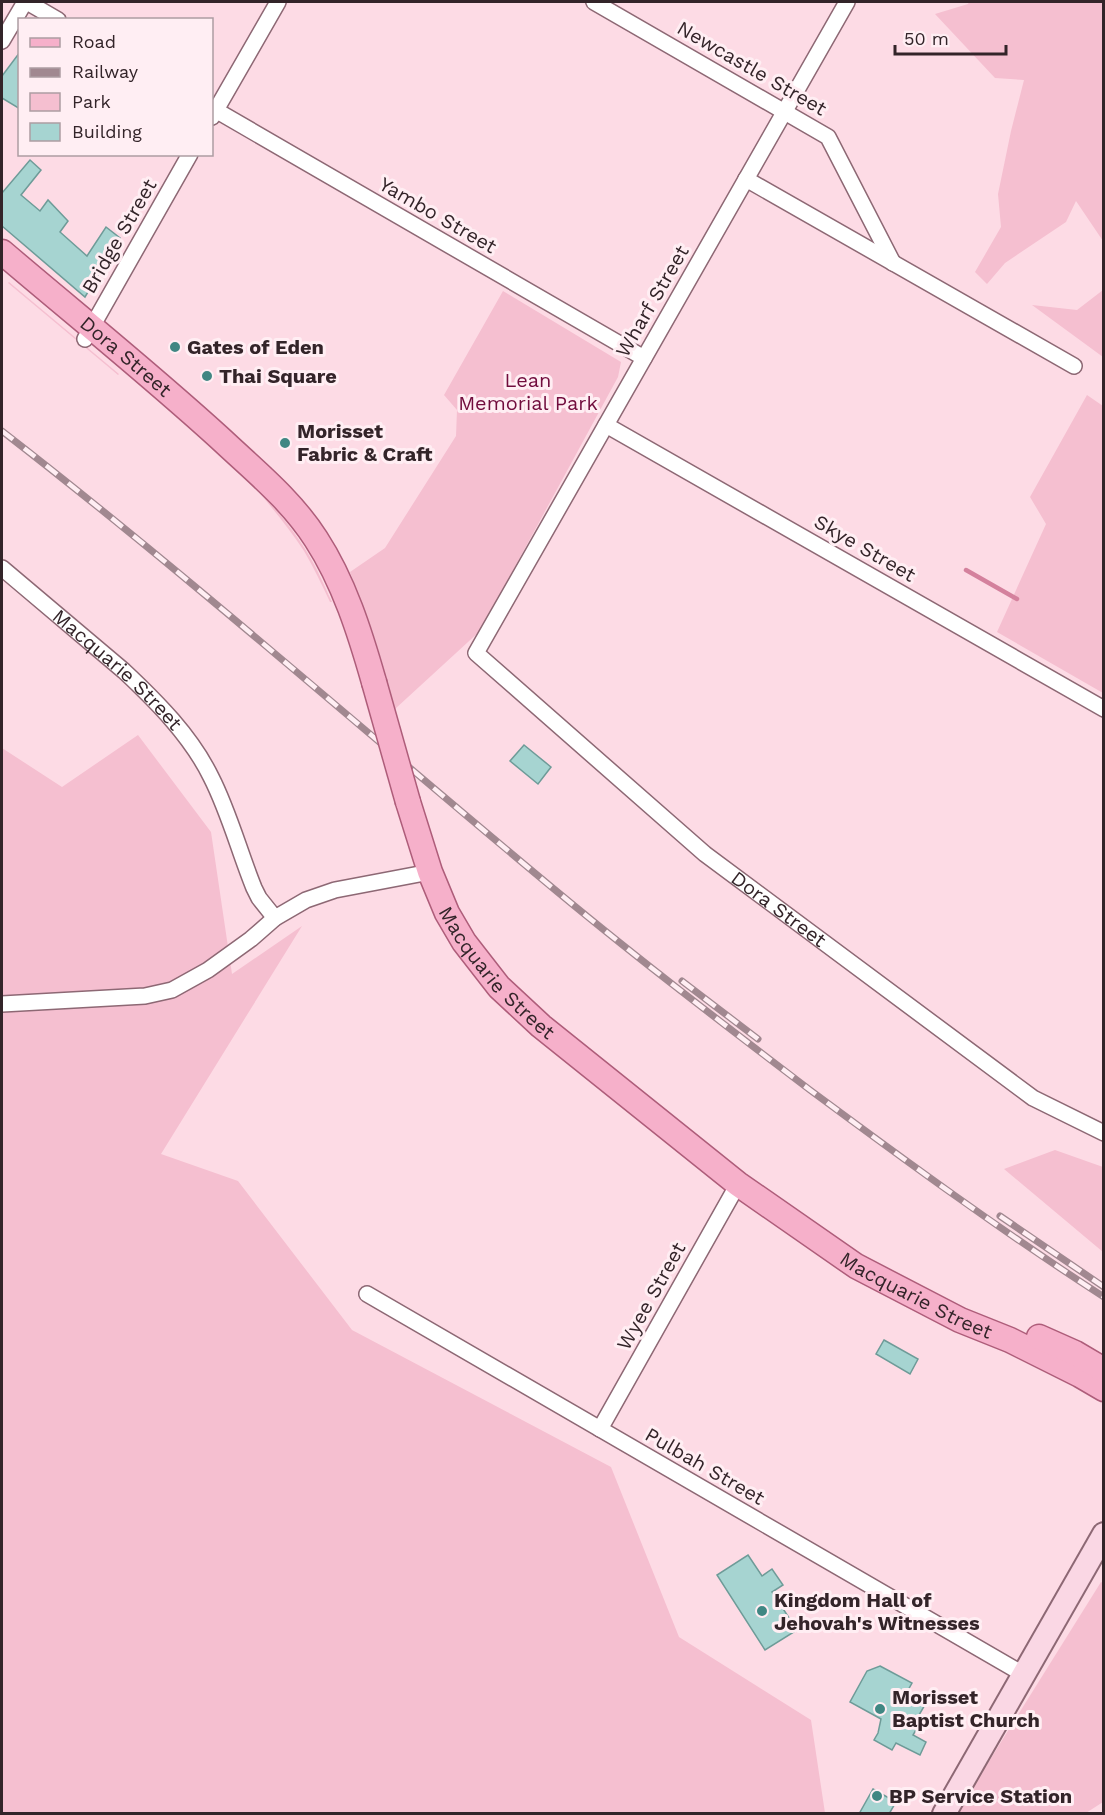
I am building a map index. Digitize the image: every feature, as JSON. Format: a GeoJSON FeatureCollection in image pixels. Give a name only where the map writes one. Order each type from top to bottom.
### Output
{"type":"FeatureCollection","features":[{"type":"Feature","properties":{"kind":"main road","name":"Dora Street"},"geometry":{"type":"LineString","coordinates":[[2,252],[88,333]]}},
{"type":"Feature","properties":{"kind":"main road","name":"Dora Street"},"geometry":{"type":"LineString","coordinates":[[2,266],[64,319],[88,333],[178,399],[283,496],[317,540],[334,571],[357,626],[375,682]]}},
{"type":"Feature","properties":{"kind":"main road","name":"Macquarie Street"},"geometry":{"type":"LineString","coordinates":[[375,682],[430,872],[447,913],[464,942],[499,987],[541,1026],[738,1184],[856,1266],[960,1320],[1010,1340],[1104,1389]]}},
{"type":"Feature","properties":{"kind":"main road","name":"Macquarie Street"},"geometry":{"type":"LineString","coordinates":[[738,1184],[876,1264],[1074,1353],[1104,1370]]}},
{"type":"Feature","properties":{"kind":"main road"},"geometry":{"type":"LineString","coordinates":[[944,1814],[1104,1534]]}},
{"type":"Feature","properties":{"kind":"street"},"geometry":{"type":"LineString","coordinates":[[2,41],[26,2],[54,18]]}},
{"type":"Feature","properties":{"kind":"street"},"geometry":{"type":"LineString","coordinates":[[213,112],[278,2]]}},
{"type":"Feature","properties":{"kind":"street","name":"Newcastle Street"},"geometry":{"type":"LineString","coordinates":[[594,2],[828,137],[893,263]]}},
{"type":"Feature","properties":{"kind":"street","name":"Wharf Street"},"geometry":{"type":"LineString","coordinates":[[476,653],[847,2]]}},
{"type":"Feature","properties":{"kind":"street","name":"Yambo Street"},"geometry":{"type":"LineString","coordinates":[[213,112],[644,358]]}},
{"type":"Feature","properties":{"kind":"street","name":"Bridge Street"},"geometry":{"type":"LineString","coordinates":[[88,333],[189,156]]}},
{"type":"Feature","properties":{"kind":"street"},"geometry":{"type":"LineString","coordinates":[[746,179],[1074,366]]}},
{"type":"Feature","properties":{"kind":"street","name":"Skye Street"},"geometry":{"type":"LineString","coordinates":[[606,424],[1104,709]]}},
{"type":"Feature","properties":{"kind":"street","name":"Macquarie Street"},"geometry":{"type":"LineString","coordinates":[[2,568],[124,671],[180,729],[211,776],[254,888],[275,918]]}},
{"type":"Feature","properties":{"kind":"street","name":"Dora Street"},"geometry":{"type":"LineString","coordinates":[[476,653],[705,854],[1033,1098],[1104,1133]]}},
{"type":"Feature","properties":{"kind":"street"},"geometry":{"type":"LineString","coordinates":[[2,1004],[145,996],[172,990],[208,970],[251,939],[275,918],[306,900],[335,890],[430,872]]}},
{"type":"Feature","properties":{"kind":"street","name":"Wyee Street"},"geometry":{"type":"LineString","coordinates":[[600,1429],[738,1184]]}},
{"type":"Feature","properties":{"kind":"street","name":"Pulbah Street"},"geometry":{"type":"LineString","coordinates":[[367,1294],[1023,1674]]}},
{"type":"Feature","properties":{"kind":"green space"},"geometry":{"type":"Polygon","coordinates":[[[969,2],[1103,2],[1103,241],[1076,201],[1066,222],[1005,263],[987,284],[975,272],[1001,227],[998,194],[1024,80],[995,78],[935,14],[969,2]]]}},
{"type":"Feature","properties":{"kind":"green space"},"geometry":{"type":"Polygon","coordinates":[[[9,282],[119,374],[8,283],[9,282]]]}},
{"type":"Feature","properties":{"kind":"green space"},"geometry":{"type":"Polygon","coordinates":[[[1103,290],[1103,357],[1032,305],[1077,310],[1103,290]]]}},
{"type":"Feature","properties":{"kind":"green space","name":"Lean Memorial Park"},"geometry":{"type":"Polygon","coordinates":[[[503,291],[621,362],[618,377],[480,631],[395,709],[375,639],[350,572],[385,548],[456,436],[457,410],[444,395],[503,291]]]}},
{"type":"Feature","properties":{"kind":"green space"},"geometry":{"type":"Polygon","coordinates":[[[1087,395],[1103,406],[1103,693],[997,632],[1046,524],[1030,497],[1087,395]]]}},
{"type":"Feature","properties":{"kind":"green space"},"geometry":{"type":"Polygon","coordinates":[[[246,476],[278,512],[300,542],[314,564],[332,602],[304,551],[246,476]]]}},
{"type":"Feature","properties":{"kind":"green space"},"geometry":{"type":"Polygon","coordinates":[[[138,735],[211,832],[232,974],[302,926],[161,1154],[238,1181],[352,1330],[611,1467],[679,1637],[811,1720],[825,1813],[2,1813],[2,748],[62,787],[138,735]]]}},
{"type":"Feature","properties":{"kind":"green space"},"geometry":{"type":"Polygon","coordinates":[[[1055,1150],[1103,1167],[1103,1252],[1004,1169],[1055,1150]]]}},
{"type":"Feature","properties":{"kind":"green space"},"geometry":{"type":"Polygon","coordinates":[[[1101,1582],[1103,1583],[1103,1802],[1086,1813],[956,1814],[1101,1582]]]}},
{"type":"Feature","properties":{"kind":"building"},"geometry":{"type":"Polygon","coordinates":[[[18,55],[18,108],[2,98],[2,76],[18,55]]]}},
{"type":"Feature","properties":{"kind":"building"},"geometry":{"type":"Polygon","coordinates":[[[30,160],[41,170],[21,195],[40,211],[48,200],[68,221],[60,232],[87,256],[106,227],[120,238],[85,297],[2,226],[2,193],[30,160]]]}},
{"type":"Feature","properties":{"kind":"building"},"geometry":{"type":"Polygon","coordinates":[[[524,745],[551,767],[538,784],[510,761],[524,745]]]}},
{"type":"Feature","properties":{"kind":"building"},"geometry":{"type":"Polygon","coordinates":[[[884,1340],[918,1359],[910,1374],[876,1354],[884,1340]]]}},
{"type":"Feature","properties":{"kind":"building","name":"Kingdom Hall of Jehovah's Witnesses"},"geometry":{"type":"Polygon","coordinates":[[[748,1555],[762,1576],[772,1569],[783,1585],[772,1592],[797,1630],[765,1650],[717,1575],[748,1555]]]}},
{"type":"Feature","properties":{"kind":"building","name":"Morisset Baptist Church"},"geometry":{"type":"Polygon","coordinates":[[[880,1666],[912,1683],[907,1692],[926,1703],[912,1727],[916,1730],[913,1735],[926,1742],[920,1755],[896,1743],[892,1750],[874,1740],[881,1719],[850,1702],[867,1671],[880,1666]]]}},
{"type":"Feature","properties":{"kind":"building","name":"BP Service Station"},"geometry":{"type":"Polygon","coordinates":[[[873,1789],[896,1802],[889,1814],[859,1814],[873,1789]]]}},
{"type":"Feature","properties":{"kind":"waterway"},"geometry":{"type":"LineString","coordinates":[[966,570],[1017,599]]}},
{"type":"Feature","properties":{"kind":"railway"},"geometry":{"type":"LineString","coordinates":[[2,431],[144,544],[490,836],[653,969],[882,1143],[992,1222],[1104,1297]]}},
{"type":"Feature","properties":{"kind":"railway"},"geometry":{"type":"LineString","coordinates":[[682,981],[758,1039]]}},
{"type":"Feature","properties":{"kind":"railway"},"geometry":{"type":"LineString","coordinates":[[1000,1216],[1104,1287]]}},
{"type":"Feature","properties":{"kind":"place","name":"Gates of Eden"},"geometry":{"type":"Point","coordinates":[175,347]}},
{"type":"Feature","properties":{"kind":"place","name":"Thai Square"},"geometry":{"type":"Point","coordinates":[207,376]}},
{"type":"Feature","properties":{"kind":"place","name":"Morisset Fabric & Craft"},"geometry":{"type":"Point","coordinates":[285,443]}},
{"type":"Feature","properties":{"kind":"place","name":"Kingdom Hall of Jehovah's Witnesses"},"geometry":{"type":"Point","coordinates":[762,1611]}},
{"type":"Feature","properties":{"kind":"place","name":"Morisset Baptist Church"},"geometry":{"type":"Point","coordinates":[880,1709]}},
{"type":"Feature","properties":{"kind":"place","name":"BP Service Station"},"geometry":{"type":"Point","coordinates":[877,1796]}}]}
